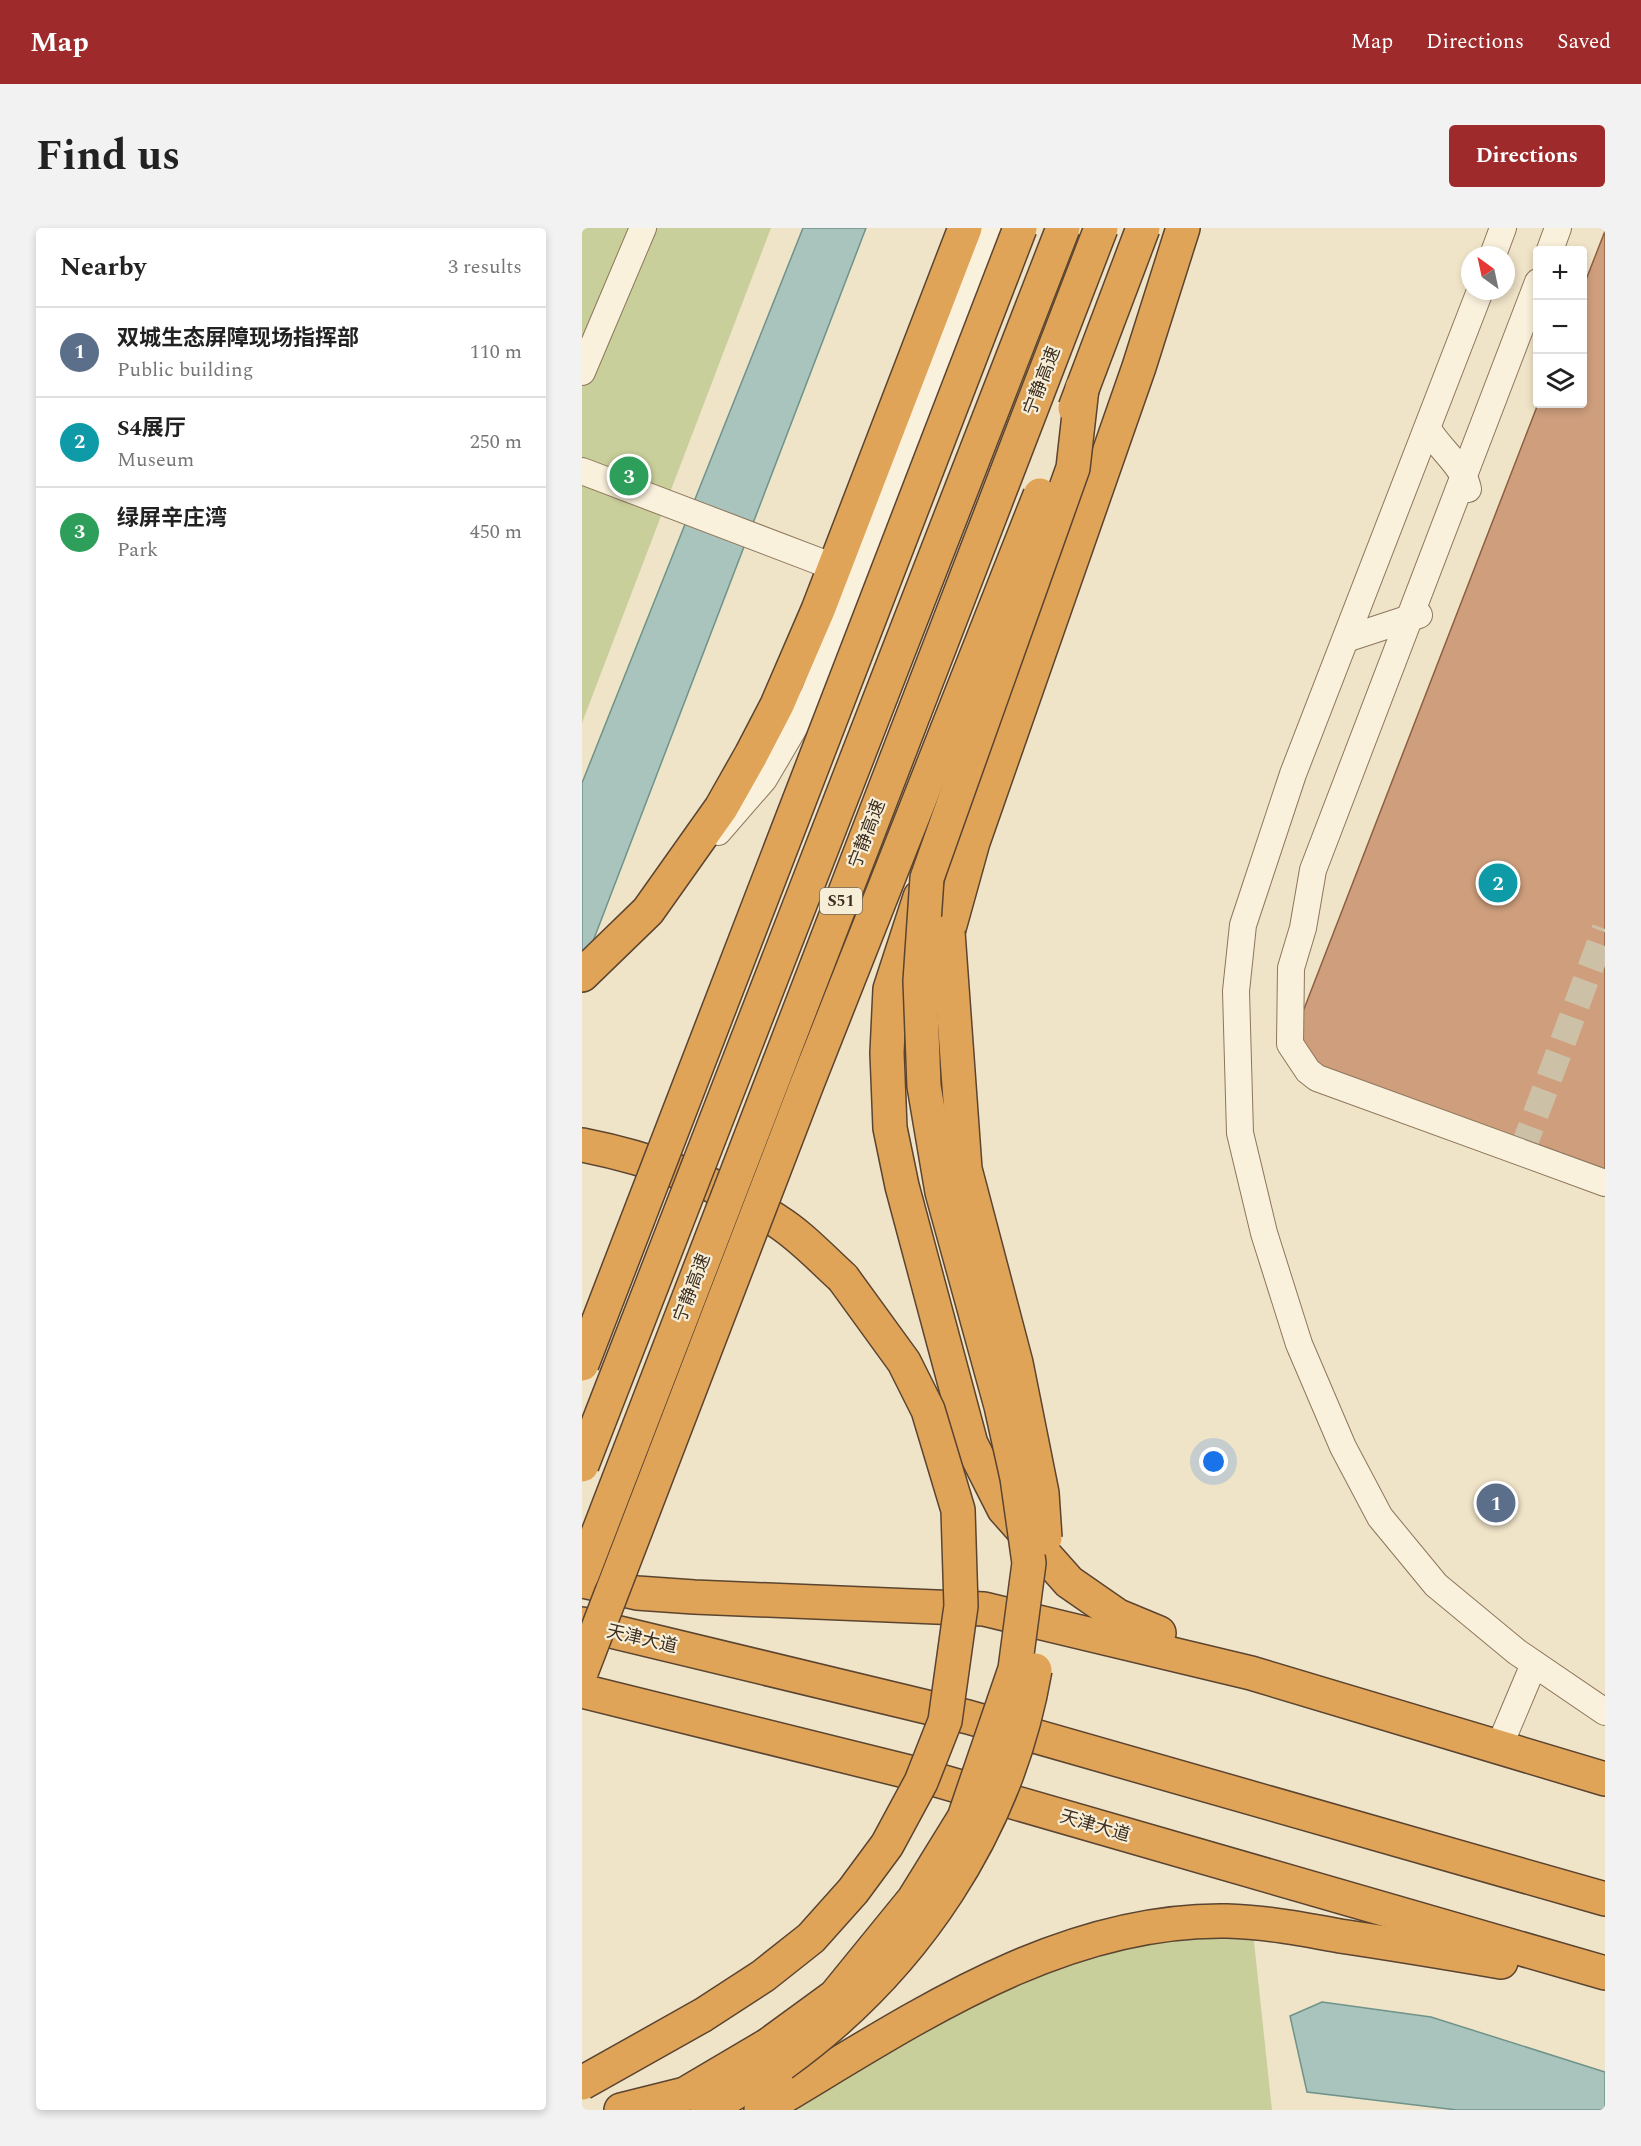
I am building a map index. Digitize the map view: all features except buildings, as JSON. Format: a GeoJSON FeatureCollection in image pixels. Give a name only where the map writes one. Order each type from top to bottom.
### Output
{"type":"FeatureCollection","features":[{"type":"Feature","properties":{"kind":"highway"},"geometry":{"type":"LineString","coordinates":[[582,975],[638,921],[721,808],[777,705],[834,567],[965,228]]}},
{"type":"Feature","properties":{"kind":"highway"},"geometry":{"type":"LineString","coordinates":[[582,1364],[1020,228]]}},
{"type":"Feature","properties":{"kind":"highway","name":"宁静高速"},"geometry":{"type":"LineString","coordinates":[[582,1465],[1063,228]]}},
{"type":"Feature","properties":{"kind":"highway","name":"宁静高速"},"geometry":{"type":"LineString","coordinates":[[582,1575],[1101,228]]}},
{"type":"Feature","properties":{"kind":"highway"},"geometry":{"type":"LineString","coordinates":[[582,1670],[807,1084],[1143,228]]}},
{"type":"Feature","properties":{"kind":"highway"},"geometry":{"type":"LineString","coordinates":[[621,2110],[685,2094],[826,2033],[898,1962],[932,1916],[974,1848],[1012,1761],[1035,1674],[1048,1585],[1040,1482],[1016,1363],[965,1169],[948,932],[973,842],[1139,368],[1183,228]]}},
{"type":"Feature","properties":{"kind":"highway"},"geometry":{"type":"LineString","coordinates":[[1082,388],[1072,468],[890,989],[887,1053],[890,1128],[902,1186],[971,1444],[1004,1509],[1069,1582],[1118,1616],[1251,1673]]}},
{"type":"Feature","properties":{"kind":"highway"},"geometry":{"type":"LineString","coordinates":[[708,2110],[775,2055],[835,1996],[914,1899],[964,1818],[1016,1658],[1029,1563],[1017,1478],[1001,1406],[942,1192],[924,1086],[920,981],[927,878]]}},
{"type":"Feature","properties":{"kind":"highway"},"geometry":{"type":"LineString","coordinates":[[582,1145],[628,1154],[706,1183],[778,1221],[843,1278],[904,1362],[928,1410],[957,1510],[961,1606],[945,1721],[921,1782],[887,1845],[853,1891],[812,1938],[763,1976],[703,2015],[582,2083]]}},
{"type":"Feature","properties":{"kind":"highway"},"geometry":{"type":"LineString","coordinates":[[582,1581],[637,1593],[694,1597],[984,1609],[1251,1673],[1605,1779]]}},
{"type":"Feature","properties":{"kind":"highway","name":"天津大道"},"geometry":{"type":"LineString","coordinates":[[582,1624],[968,1717],[1605,1899]]}},
{"type":"Feature","properties":{"kind":"highway","name":"天津大道"},"geometry":{"type":"LineString","coordinates":[[582,1691],[909,1772],[1605,1973]]}},
{"type":"Feature","properties":{"kind":"highway"},"geometry":{"type":"LineString","coordinates":[[582,1713],[834,1754]]}},
{"type":"Feature","properties":{"kind":"highway"},"geometry":{"type":"LineString","coordinates":[[761,2110],[909,2023],[986,1982],[1037,1958],[1086,1941],[1136,1929],[1188,1922],[1266,1923],[1605,1979]]}},
{"type":"Feature","properties":{"kind":"street"},"geometry":{"type":"LineString","coordinates":[[582,372],[643,228]]}},
{"type":"Feature","properties":{"kind":"street"},"geometry":{"type":"LineString","coordinates":[[638,921],[764,779],[814,694],[994,228]]}},
{"type":"Feature","properties":{"kind":"street"},"geometry":{"type":"LineString","coordinates":[[1496,246],[1503,228]]}},
{"type":"Feature","properties":{"kind":"street"},"geometry":{"type":"LineString","coordinates":[[1551,246],[1558,228]]}},
{"type":"Feature","properties":{"kind":"street"},"geometry":{"type":"LineString","coordinates":[[1565,246],[1572,228]]}},
{"type":"Feature","properties":{"kind":"street"},"geometry":{"type":"LineString","coordinates":[[1533,295],[1464,473],[1417,616],[1324,880],[1303,928],[1291,968],[1290,1044],[1308,1071],[1317,1078],[1605,1183]]}},
{"type":"Feature","properties":{"kind":"street"},"geometry":{"type":"LineString","coordinates":[[1477,300],[1289,785],[1243,926],[1236,991],[1240,1133],[1264,1233],[1299,1344],[1343,1447],[1380,1517],[1436,1585],[1534,1665],[1605,1712]]}},
{"type":"Feature","properties":{"kind":"street"},"geometry":{"type":"LineString","coordinates":[[1346,639],[1417,616],[1471,501],[1533,334]]}},
{"type":"Feature","properties":{"kind":"street"},"geometry":{"type":"LineString","coordinates":[[1428,429],[1439,448],[1464,473],[1471,501]]}},
{"type":"Feature","properties":{"kind":"street"},"geometry":{"type":"LineString","coordinates":[[582,471],[834,567]]}},
{"type":"Feature","properties":{"kind":"street"},"geometry":{"type":"LineString","coordinates":[[1499,1747],[1534,1665]]}},
{"type":"Feature","properties":{"kind":"street"},"geometry":{"type":"LineString","coordinates":[[1579,1696],[1605,1689]]}},
{"type":"Feature","properties":{"kind":"green space"},"geometry":{"type":"Polygon","coordinates":[[[582,228],[771,228],[582,723],[582,228]]]}},
{"type":"Feature","properties":{"kind":"green space"},"geometry":{"type":"Polygon","coordinates":[[[1253,1932],[1272,2110],[785,2110],[1037,1968],[1144,1939],[1253,1932]]]}},
{"type":"Feature","properties":{"kind":"water"},"geometry":{"type":"Polygon","coordinates":[[[803,228],[866,228],[582,970],[582,783],[803,228]]]}},
{"type":"Feature","properties":{"kind":"water"},"geometry":{"type":"Polygon","coordinates":[[[1322,2002],[1431,2017],[1605,2072],[1605,2110],[1457,2110],[1307,2092],[1290,2016],[1322,2002]]]}},
{"type":"Feature","properties":{"kind":"tunnel"},"geometry":{"type":"LineString","coordinates":[[1522,1151],[1605,929]]}},
{"type":"Feature","properties":{"kind":"place","name":"绿屏辛庄湾"},"geometry":{"type":"Point","coordinates":[629,476]}},
{"type":"Feature","properties":{"kind":"place","name":"S4展厅"},"geometry":{"type":"Point","coordinates":[1498,883]}},
{"type":"Feature","properties":{"kind":"place","name":"双城生态屏障现场指挥部"},"geometry":{"type":"Point","coordinates":[1496,1503]}}]}
